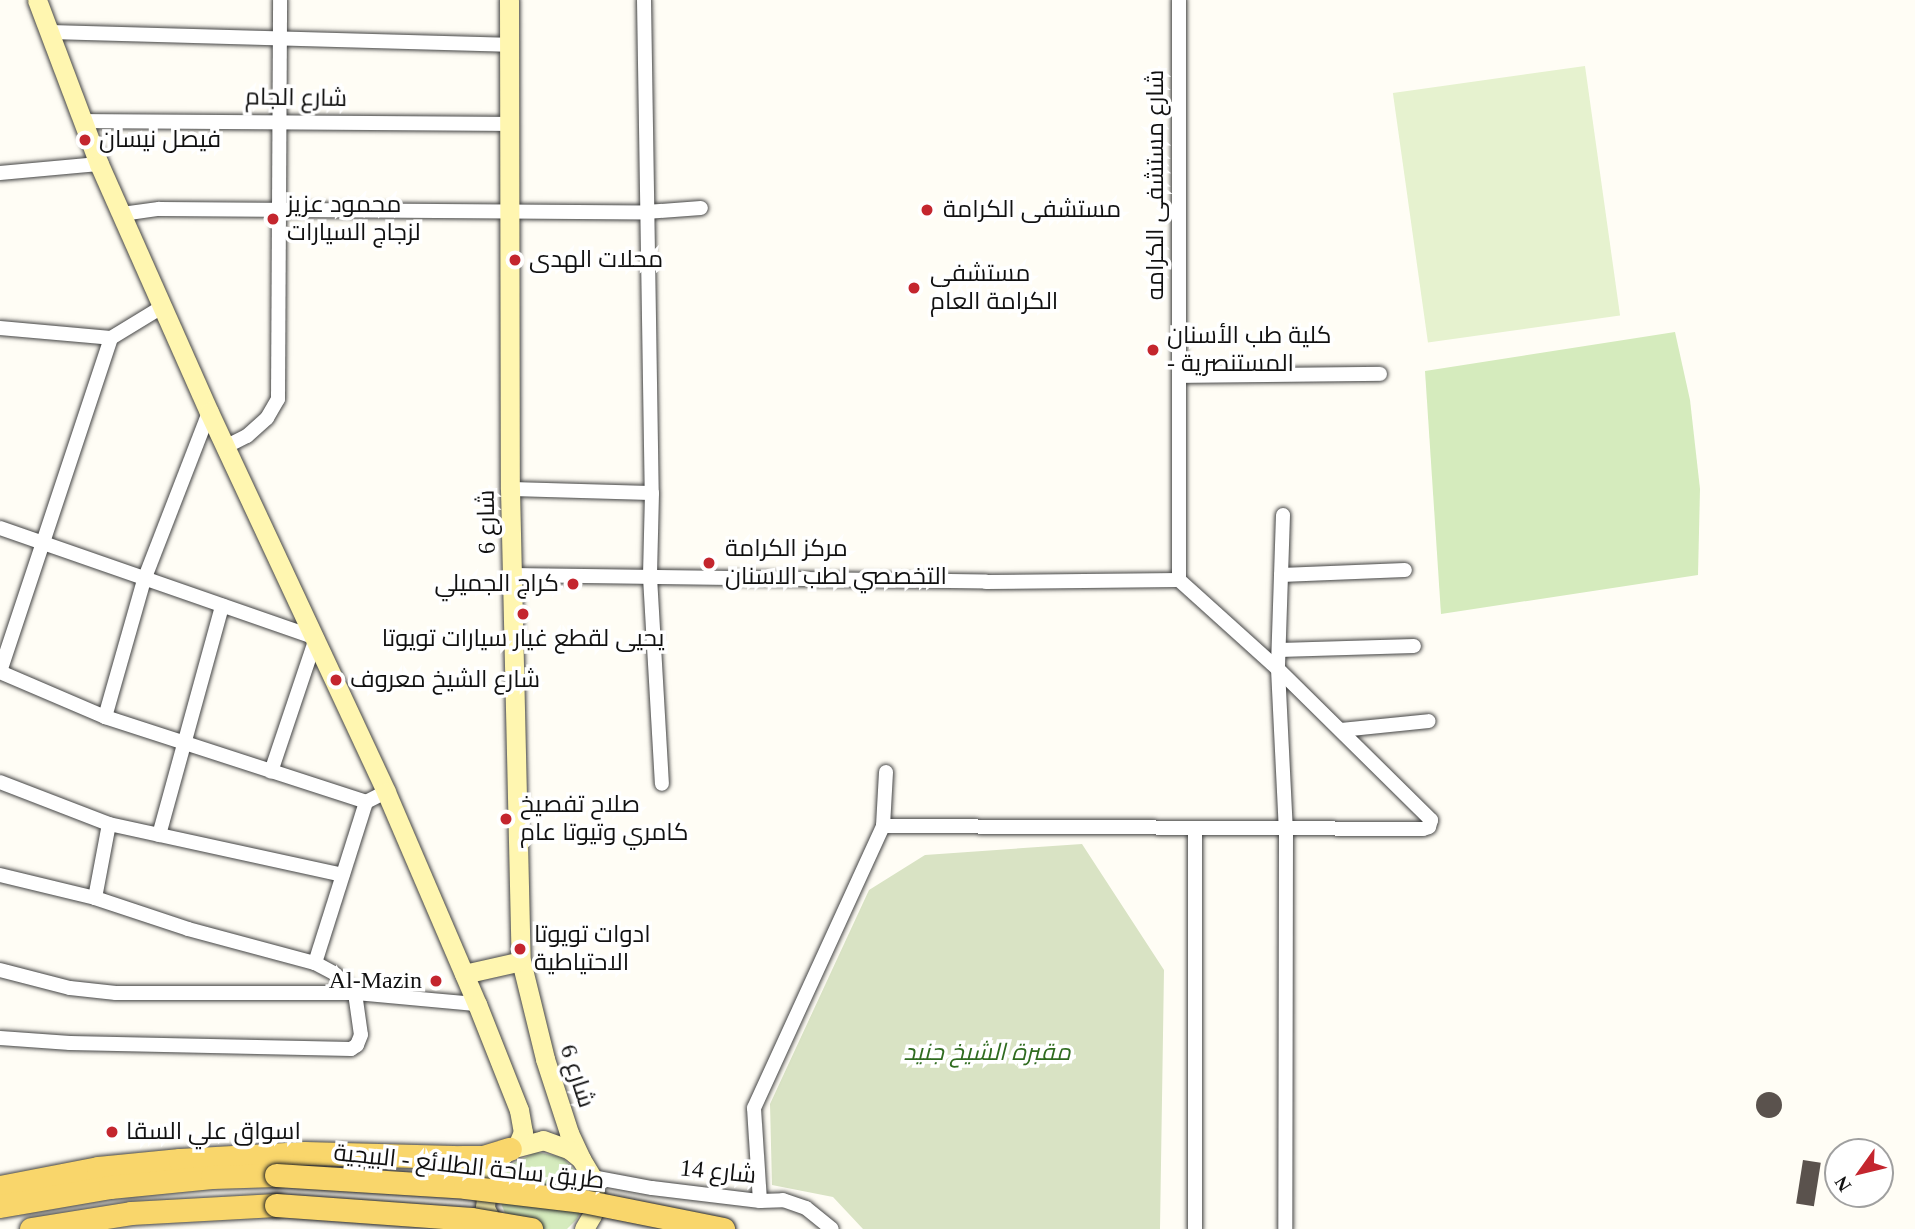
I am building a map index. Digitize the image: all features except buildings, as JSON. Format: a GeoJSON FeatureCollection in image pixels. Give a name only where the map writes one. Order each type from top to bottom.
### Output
{"type":"FeatureCollection","features":[{"type":"Feature","properties":{"kind":"main road"},"geometry":{"type":"LineString","coordinates":[[0,1187],[98,1168],[180,1160],[304,1153],[483,1157],[513,1148]]}},
{"type":"Feature","properties":{"kind":"main road","name":"طريق ساحة الطلائع - البيجية"},"geometry":{"type":"LineString","coordinates":[[0,1206],[110,1187],[212,1177],[276,1175],[465,1187],[583,1201],[723,1229]]}},
{"type":"Feature","properties":{"kind":"main road"},"geometry":{"type":"LineString","coordinates":[[31,1229],[131,1213],[276,1205],[472,1219],[531,1229]]}},
{"type":"Feature","properties":{"kind":"street"},"geometry":{"type":"LineString","coordinates":[[37,0],[99,164],[225,447],[387,792],[519,1110],[523,1132],[513,1148],[496,1161],[488,1175],[484,1191],[485,1208],[496,1229]]}},
{"type":"Feature","properties":{"kind":"street"},"geometry":{"type":"LineString","coordinates":[[225,447],[247,436],[267,418],[278,399],[280,0]]}},
{"type":"Feature","properties":{"kind":"street","name":"شارع 6"},"geometry":{"type":"LineString","coordinates":[[509,0],[512,211],[510,489],[521,961],[545,1059],[569,1133],[592,1177]]}},
{"type":"Feature","properties":{"kind":"street"},"geometry":{"type":"LineString","coordinates":[[644,0],[652,493],[650,577],[662,784]]}},
{"type":"Feature","properties":{"kind":"street","name":"شارع مستشفى الكرامه"},"geometry":{"type":"LineString","coordinates":[[1179,0],[1179,580]]}},
{"type":"Feature","properties":{"kind":"street"},"geometry":{"type":"LineString","coordinates":[[48,32],[509,45]]}},
{"type":"Feature","properties":{"kind":"street","name":"شارع الجام"},"geometry":{"type":"LineString","coordinates":[[82,121],[280,120],[511,124]]}},
{"type":"Feature","properties":{"kind":"street"},"geometry":{"type":"LineString","coordinates":[[0,173],[99,164]]}},
{"type":"Feature","properties":{"kind":"street"},"geometry":{"type":"LineString","coordinates":[[122,214],[159,209],[646,212],[702,208]]}},
{"type":"Feature","properties":{"kind":"street"},"geometry":{"type":"LineString","coordinates":[[0,328],[111,338],[162,307]]}},
{"type":"Feature","properties":{"kind":"street"},"geometry":{"type":"LineString","coordinates":[[111,338],[0,673],[105,717],[366,802],[387,792]]}},
{"type":"Feature","properties":{"kind":"street"},"geometry":{"type":"LineString","coordinates":[[1179,376],[1380,374]]}},
{"type":"Feature","properties":{"kind":"street"},"geometry":{"type":"LineString","coordinates":[[105,717],[144,580],[209,412]]}},
{"type":"Feature","properties":{"kind":"street"},"geometry":{"type":"LineString","coordinates":[[510,489],[652,493]]}},
{"type":"Feature","properties":{"kind":"street"},"geometry":{"type":"LineString","coordinates":[[1283,515],[1278,669],[1286,830],[1285,1229]]}},
{"type":"Feature","properties":{"kind":"street"},"geometry":{"type":"LineString","coordinates":[[0,528],[316,638]]}},
{"type":"Feature","properties":{"kind":"street"},"geometry":{"type":"LineString","coordinates":[[1281,575],[1405,570]]}},
{"type":"Feature","properties":{"kind":"street"},"geometry":{"type":"LineString","coordinates":[[512,575],[986,582],[1179,580],[1341,730],[1427,815],[1431,825],[1423,829],[1286,830],[883,827]]}},
{"type":"Feature","properties":{"kind":"street"},"geometry":{"type":"LineString","coordinates":[[159,835],[222,606]]}},
{"type":"Feature","properties":{"kind":"street"},"geometry":{"type":"LineString","coordinates":[[271,772],[316,638]]}},
{"type":"Feature","properties":{"kind":"street"},"geometry":{"type":"LineString","coordinates":[[1279,650],[1414,646]]}},
{"type":"Feature","properties":{"kind":"street"},"geometry":{"type":"LineString","coordinates":[[1341,730],[1429,720]]}},
{"type":"Feature","properties":{"kind":"street"},"geometry":{"type":"LineString","coordinates":[[760,1201],[754,1108],[883,827],[886,772]]}},
{"type":"Feature","properties":{"kind":"street"},"geometry":{"type":"LineString","coordinates":[[0,782],[109,824],[342,874]]}},
{"type":"Feature","properties":{"kind":"street"},"geometry":{"type":"LineString","coordinates":[[315,963],[366,802]]}},
{"type":"Feature","properties":{"kind":"street"},"geometry":{"type":"LineString","coordinates":[[94,898],[109,824]]}},
{"type":"Feature","properties":{"kind":"street"},"geometry":{"type":"LineString","coordinates":[[1195,830],[1195,1229]]}},
{"type":"Feature","properties":{"kind":"street"},"geometry":{"type":"LineString","coordinates":[[0,875],[94,898],[188,929],[315,963],[334,973],[355,993],[360,1035],[357,1045],[351,1049],[70,1043],[0,1038]]}},
{"type":"Feature","properties":{"kind":"street"},"geometry":{"type":"LineString","coordinates":[[464,974],[521,961]]}},
{"type":"Feature","properties":{"kind":"street"},"geometry":{"type":"LineString","coordinates":[[0,970],[69,988],[116,993],[355,993],[477,1004]]}},
{"type":"Feature","properties":{"kind":"street"},"geometry":{"type":"LineString","coordinates":[[513,1148],[543,1140],[557,1143],[581,1159]]}},
{"type":"Feature","properties":{"kind":"street"},"geometry":{"type":"LineString","coordinates":[[584,1229],[594,1205],[592,1177]]}},
{"type":"Feature","properties":{"kind":"street","name":"شارع 14"},"geometry":{"type":"LineString","coordinates":[[592,1177],[760,1201],[783,1200],[806,1208],[832,1229]]}},
{"type":"Feature","properties":{"kind":"green space"},"geometry":{"type":"Polygon","coordinates":[[[1585,66],[1620,316],[1428,343],[1393,93],[1585,66]]]}},
{"type":"Feature","properties":{"kind":"green space"},"geometry":{"type":"Polygon","coordinates":[[[1675,332],[1690,400],[1700,489],[1698,575],[1441,614],[1425,371],[1675,332]]]}},
{"type":"Feature","properties":{"kind":"green space","name":"مقبرة الشيخ جنيد"},"geometry":{"type":"Polygon","coordinates":[[[1082,844],[1164,970],[1160,1229],[863,1229],[833,1197],[772,1185],[770,1104],[869,890],[925,855],[1082,844]]]}},
{"type":"Feature","properties":{"kind":"green space"},"geometry":{"type":"Polygon","coordinates":[[[536,1152],[562,1157],[581,1177],[583,1206],[577,1219],[567,1229],[519,1229],[505,1213],[500,1201],[505,1175],[512,1164],[536,1152]]]}},
{"type":"Feature","properties":{"kind":"place","name":"فيصل نيسان"},"geometry":{"type":"Point","coordinates":[85,140]}},
{"type":"Feature","properties":{"kind":"place","name":"مستشفى الكرامة"},"geometry":{"type":"Point","coordinates":[927,210]}},
{"type":"Feature","properties":{"kind":"place","name":"محمود عزيز لزجاج السيارات"},"geometry":{"type":"Point","coordinates":[273,219]}},
{"type":"Feature","properties":{"kind":"place","name":"محلات الهدى"},"geometry":{"type":"Point","coordinates":[515,260]}},
{"type":"Feature","properties":{"kind":"place","name":"مستشفى الكرامة العام"},"geometry":{"type":"Point","coordinates":[914,288]}},
{"type":"Feature","properties":{"kind":"place","name":"كلية طب الأسنان - المستنصرية"},"geometry":{"type":"Point","coordinates":[1153,350]}},
{"type":"Feature","properties":{"kind":"place","name":"مركز الكرامة التخصصي لطب الاسنان"},"geometry":{"type":"Point","coordinates":[709,563]}},
{"type":"Feature","properties":{"kind":"place","name":"كراج الجميلي"},"geometry":{"type":"Point","coordinates":[573,584]}},
{"type":"Feature","properties":{"kind":"place","name":"يحيى لقطع غيار سيارات تويوتا"},"geometry":{"type":"Point","coordinates":[523,614]}},
{"type":"Feature","properties":{"kind":"place","name":"شارع الشيخ معروف"},"geometry":{"type":"Point","coordinates":[336,680]}},
{"type":"Feature","properties":{"kind":"place","name":"صلاح تفصيخ كامري وتيوتا عام"},"geometry":{"type":"Point","coordinates":[506,819]}},
{"type":"Feature","properties":{"kind":"place","name":"ادوات تويوتا الاحتياطية"},"geometry":{"type":"Point","coordinates":[520,949]}},
{"type":"Feature","properties":{"kind":"place","name":"Al-Mazin"},"geometry":{"type":"Point","coordinates":[436,981]}},
{"type":"Feature","properties":{"kind":"place","name":"اسواق علي السقا"},"geometry":{"type":"Point","coordinates":[112,1132]}}]}
